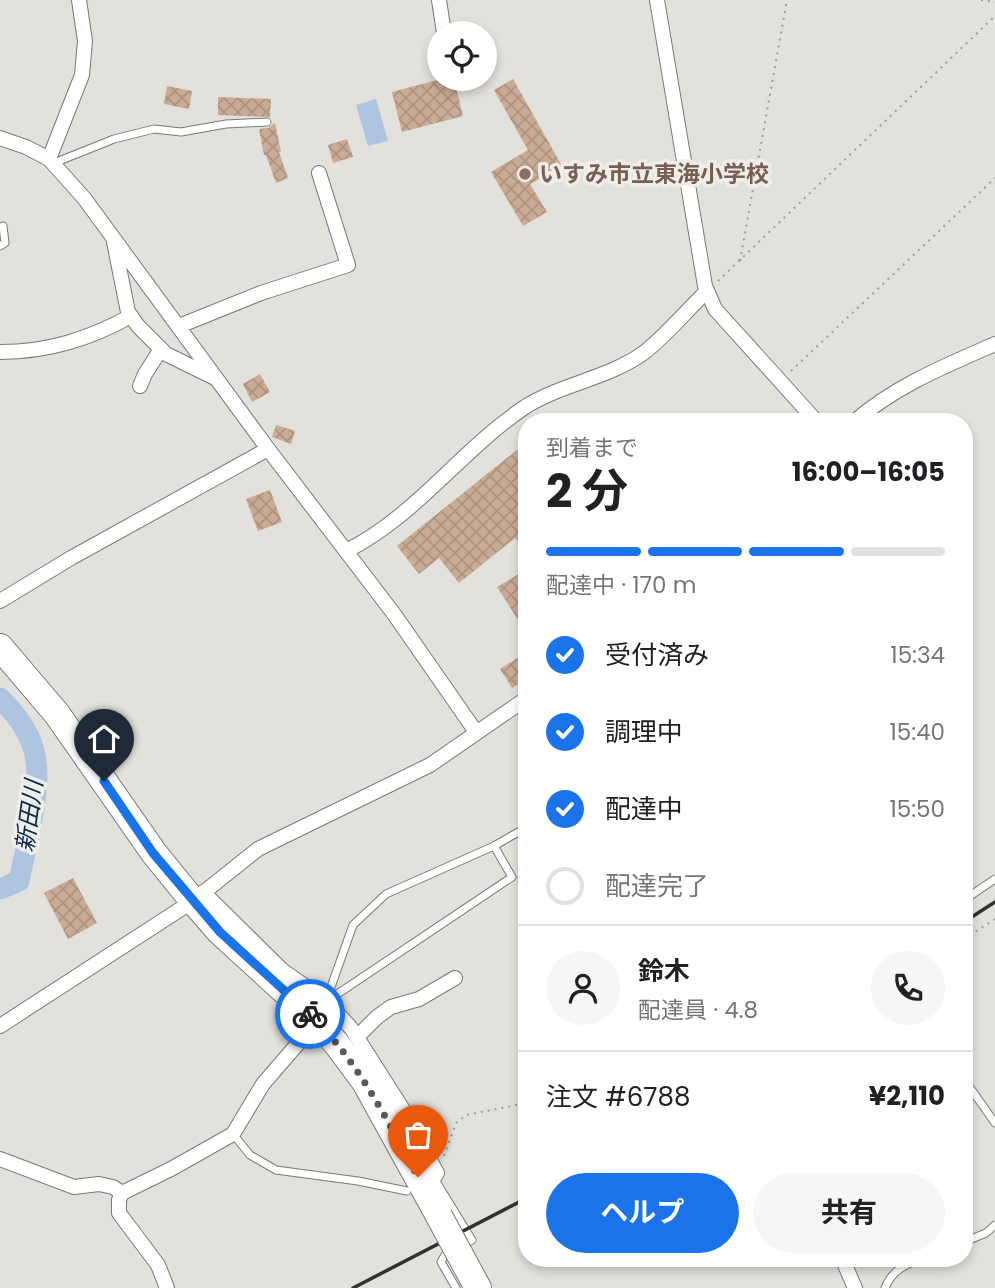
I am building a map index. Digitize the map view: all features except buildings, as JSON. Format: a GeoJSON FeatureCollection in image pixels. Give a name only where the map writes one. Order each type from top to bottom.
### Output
{"type":"FeatureCollection","features":[{"type":"Feature","properties":{"kind":"highway"},"geometry":{"type":"LineString","coordinates":[[0,647],[57,714],[153,853],[198,896],[220,932],[319,1009],[336,1043],[365,1082],[478,1288]]}},
{"type":"Feature","properties":{"kind":"street"},"geometry":{"type":"LineString","coordinates":[[51,161],[82,75],[85,41],[79,0]]}},
{"type":"Feature","properties":{"kind":"street"},"geometry":{"type":"LineString","coordinates":[[439,0],[442,21]]}},
{"type":"Feature","properties":{"kind":"street"},"geometry":{"type":"LineString","coordinates":[[657,0],[707,291],[715,309],[809,413]]}},
{"type":"Feature","properties":{"kind":"street"},"geometry":{"type":"LineString","coordinates":[[0,138],[26,147],[51,161],[84,198],[268,449],[394,614],[476,733]]}},
{"type":"Feature","properties":{"kind":"street"},"geometry":{"type":"LineString","coordinates":[[179,326],[250,298],[348,265],[319,173]]}},
{"type":"Feature","properties":{"kind":"street"},"geometry":{"type":"LineString","coordinates":[[113,237],[128,312],[166,354],[218,380]]}},
{"type":"Feature","properties":{"kind":"street"},"geometry":{"type":"LineString","coordinates":[[346,551],[367,541],[404,513],[500,425],[527,406],[561,389],[617,368],[643,354],[707,291]]}},
{"type":"Feature","properties":{"kind":"street"},"geometry":{"type":"LineString","coordinates":[[0,352],[54,348],[102,332],[131,316]]}},
{"type":"Feature","properties":{"kind":"street"},"geometry":{"type":"LineString","coordinates":[[864,413],[902,386],[995,344]]}},
{"type":"Feature","properties":{"kind":"street"},"geometry":{"type":"LineString","coordinates":[[140,386],[161,349]]}},
{"type":"Feature","properties":{"kind":"street"},"geometry":{"type":"LineString","coordinates":[[0,601],[71,558],[268,449]]}},
{"type":"Feature","properties":{"kind":"street"},"geometry":{"type":"LineString","coordinates":[[0,1026],[198,896],[258,849],[430,765],[518,704]]}},
{"type":"Feature","properties":{"kind":"street"},"geometry":{"type":"LineString","coordinates":[[357,1037],[391,1007],[419,999],[456,978]]}},
{"type":"Feature","properties":{"kind":"street"},"geometry":{"type":"LineString","coordinates":[[167,1288],[158,1265],[119,1213],[122,1193],[172,1169],[233,1134],[263,1084],[301,1040],[319,1009],[357,1037],[402,1108],[435,1175]]}},
{"type":"Feature","properties":{"kind":"street"},"geometry":{"type":"LineString","coordinates":[[0,1159],[74,1187],[99,1184],[113,1187],[122,1193]]}},
{"type":"Feature","properties":{"kind":"street"},"geometry":{"type":"LineString","coordinates":[[846,1267],[855,1288]]}},
{"type":"Feature","properties":{"kind":"lane"},"geometry":{"type":"LineString","coordinates":[[51,161],[114,139],[154,129],[181,132],[226,124],[267,122]]}},
{"type":"Feature","properties":{"kind":"lane"},"geometry":{"type":"LineString","coordinates":[[0,246],[5,243],[3,226]]}},
{"type":"Feature","properties":{"kind":"lane"},"geometry":{"type":"LineString","coordinates":[[319,1009],[353,925],[386,894],[494,846],[518,832]]}},
{"type":"Feature","properties":{"kind":"lane"},"geometry":{"type":"LineString","coordinates":[[319,1009],[512,877],[494,846]]}},
{"type":"Feature","properties":{"kind":"lane"},"geometry":{"type":"LineString","coordinates":[[973,894],[995,879]]}},
{"type":"Feature","properties":{"kind":"lane"},"geometry":{"type":"LineString","coordinates":[[973,1092],[995,1123]]}},
{"type":"Feature","properties":{"kind":"lane"},"geometry":{"type":"LineString","coordinates":[[233,1134],[250,1155],[276,1170],[358,1181],[407,1191]]}},
{"type":"Feature","properties":{"kind":"lane"},"geometry":{"type":"LineString","coordinates":[[435,1175],[472,1240],[441,1262],[456,1288]]}},
{"type":"Feature","properties":{"kind":"lane"},"geometry":{"type":"LineString","coordinates":[[973,1238],[986,1233],[995,1224]]}},
{"type":"Feature","properties":{"kind":"lane"},"geometry":{"type":"LineString","coordinates":[[885,1288],[890,1276],[905,1267]]}},
{"type":"Feature","properties":{"kind":"path"},"geometry":{"type":"LineString","coordinates":[[740,261],[787,0]]}},
{"type":"Feature","properties":{"kind":"path"},"geometry":{"type":"LineString","coordinates":[[981,0],[995,2]]}},
{"type":"Feature","properties":{"kind":"path"},"geometry":{"type":"LineString","coordinates":[[707,291],[995,16]]}},
{"type":"Feature","properties":{"kind":"path"},"geometry":{"type":"LineString","coordinates":[[781,382],[995,178]]}},
{"type":"Feature","properties":{"kind":"path"},"geometry":{"type":"LineString","coordinates":[[973,933],[995,919]]}},
{"type":"Feature","properties":{"kind":"path"},"geometry":{"type":"LineString","coordinates":[[435,1175],[456,1123],[466,1115],[518,1104]]}},
{"type":"Feature","properties":{"kind":"water"},"geometry":{"type":"Polygon","coordinates":[[[376,99],[388,141],[368,146],[356,105],[376,99]]]}},
{"type":"Feature","properties":{"kind":"waterway","name":"新田川"},"geometry":{"type":"LineString","coordinates":[[0,698],[27,733],[33,747],[37,778],[19,881],[0,889]]}},
{"type":"Feature","properties":{"kind":"railway"},"geometry":{"type":"LineString","coordinates":[[973,916],[995,902]]}},
{"type":"Feature","properties":{"kind":"railway"},"geometry":{"type":"LineString","coordinates":[[353,1288],[518,1203]]}},
{"type":"Feature","properties":{"kind":"way so far"},"geometry":{"type":"LineString","coordinates":[[310,1014],[365,1082],[418,1177]]}},
{"type":"Feature","properties":{"kind":"place","name":"いすみ市立東海小学校"},"geometry":{"type":"Point","coordinates":[525,174]}},
{"type":"Feature","properties":{"kind":"route"},"geometry":{"type":"LineString","coordinates":[[104,781],[153,853],[192,901],[220,932],[310,1014]]}}]}
